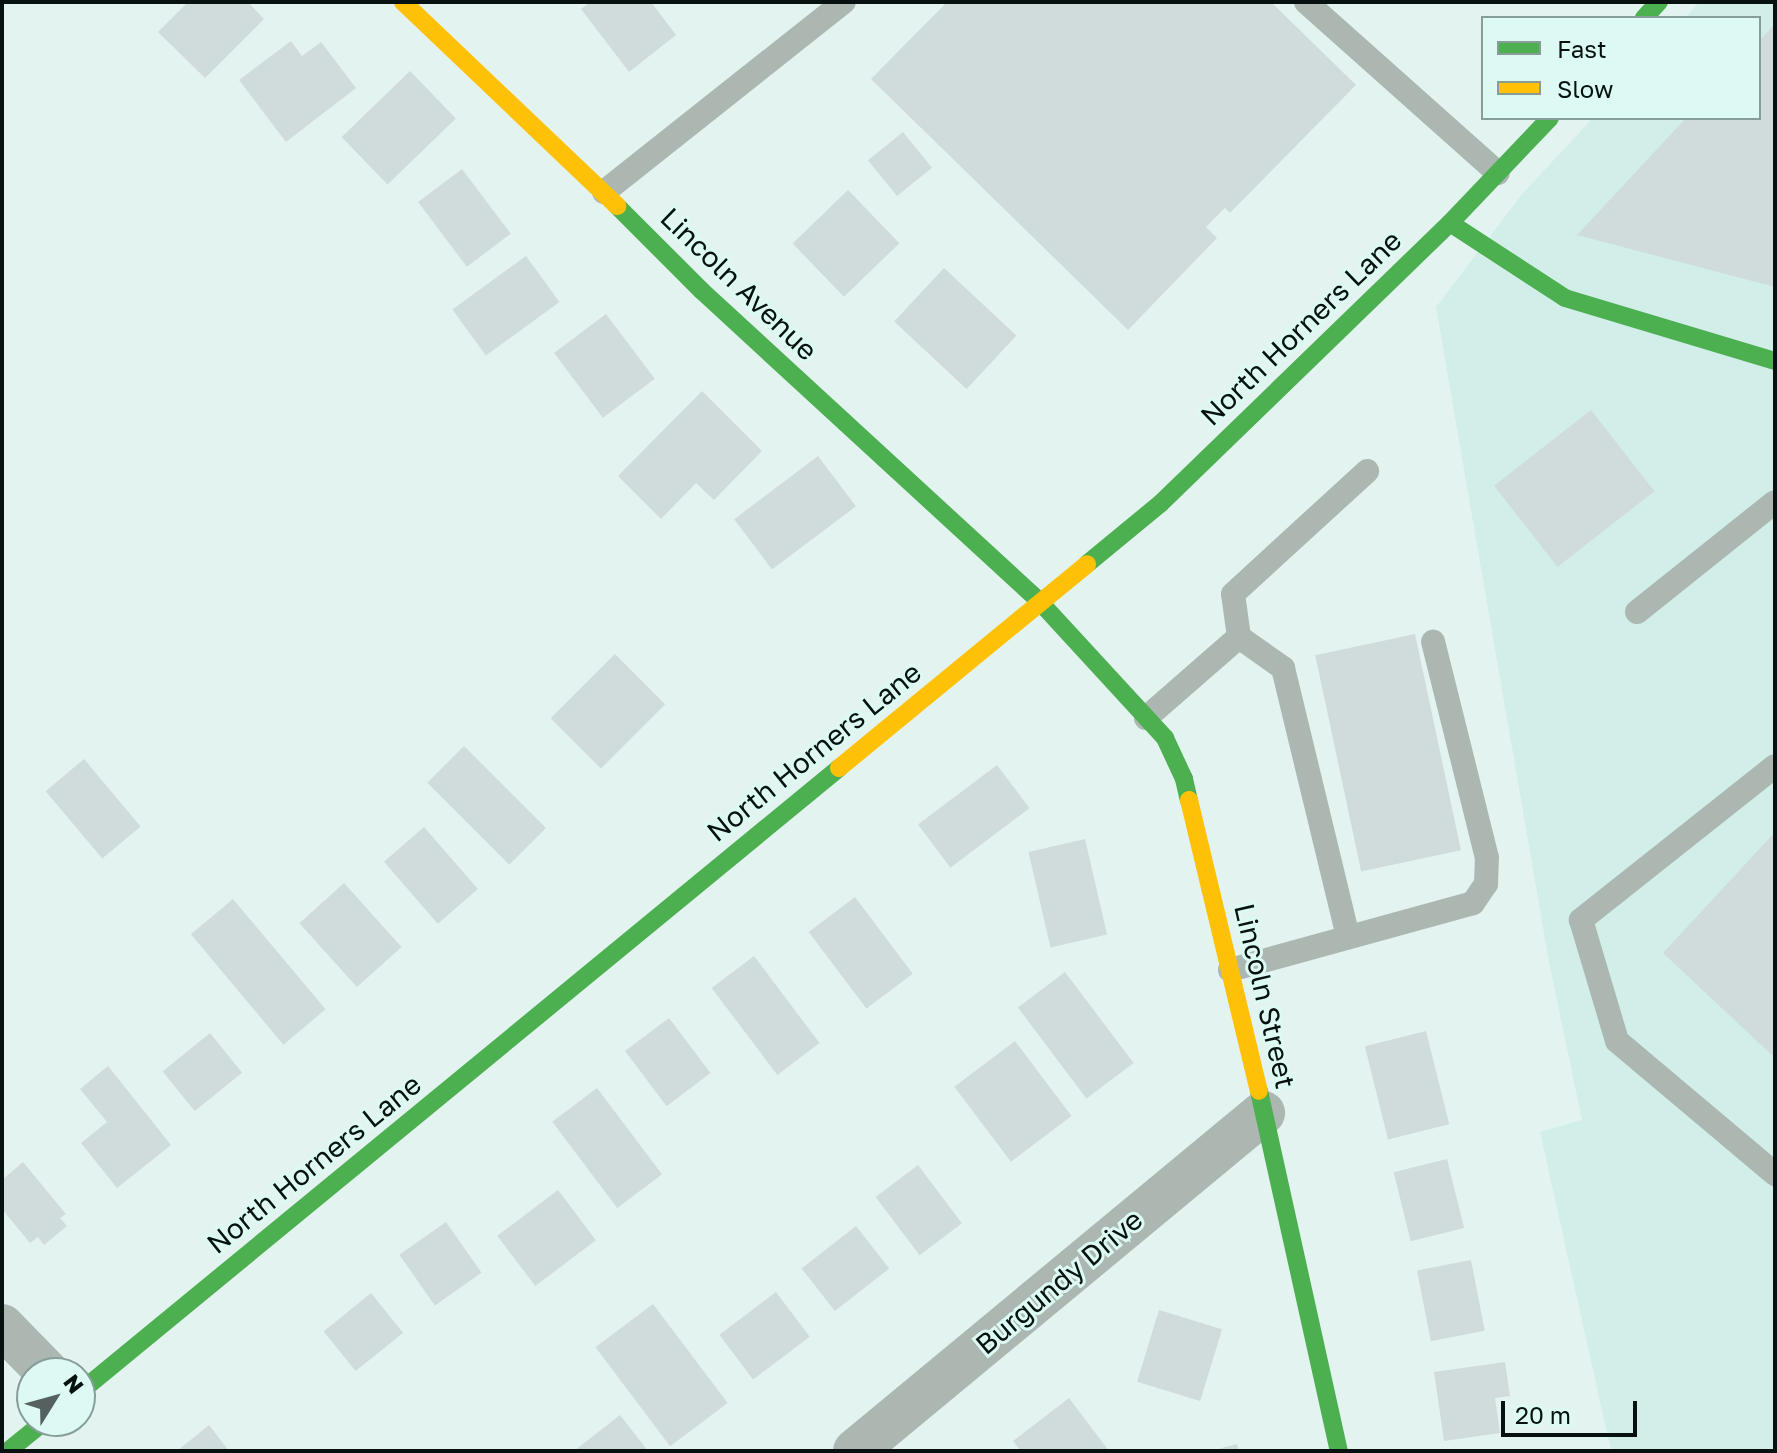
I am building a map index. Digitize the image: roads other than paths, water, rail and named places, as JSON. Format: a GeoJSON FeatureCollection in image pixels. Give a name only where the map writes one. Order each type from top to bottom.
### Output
{"type":"FeatureCollection","features":[{"type":"Feature","properties":{"kind":"street","name":"Lincoln Avenue"},"geometry":{"type":"LineString","coordinates":[[403,2],[604,192],[702,291],[1040,602]]}},
{"type":"Feature","properties":{"kind":"street","name":"North Horners Lane"},"geometry":{"type":"LineString","coordinates":[[96,1379],[1040,602],[1098,550],[1161,503],[1450,223],[1548,120]]}},
{"type":"Feature","properties":{"kind":"street"},"geometry":{"type":"LineString","coordinates":[[1450,223],[1565,298],[1775,361]]}},
{"type":"Feature","properties":{"kind":"street","name":"Lincoln Street"},"geometry":{"type":"LineString","coordinates":[[1040,602],[1165,738],[1184,779],[1339,1451]]}},
{"type":"Feature","properties":{"kind":"street","name":"Burgundy Drive"},"geometry":{"type":"LineString","coordinates":[[855,1451],[1263,1113]]}},
{"type":"Feature","properties":{"kind":"street"},"geometry":{"type":"LineString","coordinates":[[2,1326],[32,1357]]}},
{"type":"Feature","properties":{"kind":"street"},"geometry":{"type":"LineString","coordinates":[[8,1451],[25,1437]]}},
{"type":"Feature","properties":{"kind":"lane"},"geometry":{"type":"LineString","coordinates":[[604,192],[844,2]]}},
{"type":"Feature","properties":{"kind":"lane"},"geometry":{"type":"LineString","coordinates":[[1306,2],[1498,173]]}},
{"type":"Feature","properties":{"kind":"lane"},"geometry":{"type":"LineString","coordinates":[[1348,937],[1283,668],[1239,637],[1233,594],[1367,471]]}},
{"type":"Feature","properties":{"kind":"lane"},"geometry":{"type":"LineString","coordinates":[[1637,612],[1775,502]]}},
{"type":"Feature","properties":{"kind":"lane"},"geometry":{"type":"LineString","coordinates":[[1146,718],[1239,637]]}},
{"type":"Feature","properties":{"kind":"lane"},"geometry":{"type":"LineString","coordinates":[[1230,970],[1473,903],[1486,884],[1487,858],[1433,642]]}},
{"type":"Feature","properties":{"kind":"lane"},"geometry":{"type":"LineString","coordinates":[[1775,766],[1581,920],[1617,1041],[1775,1174]]}}]}
